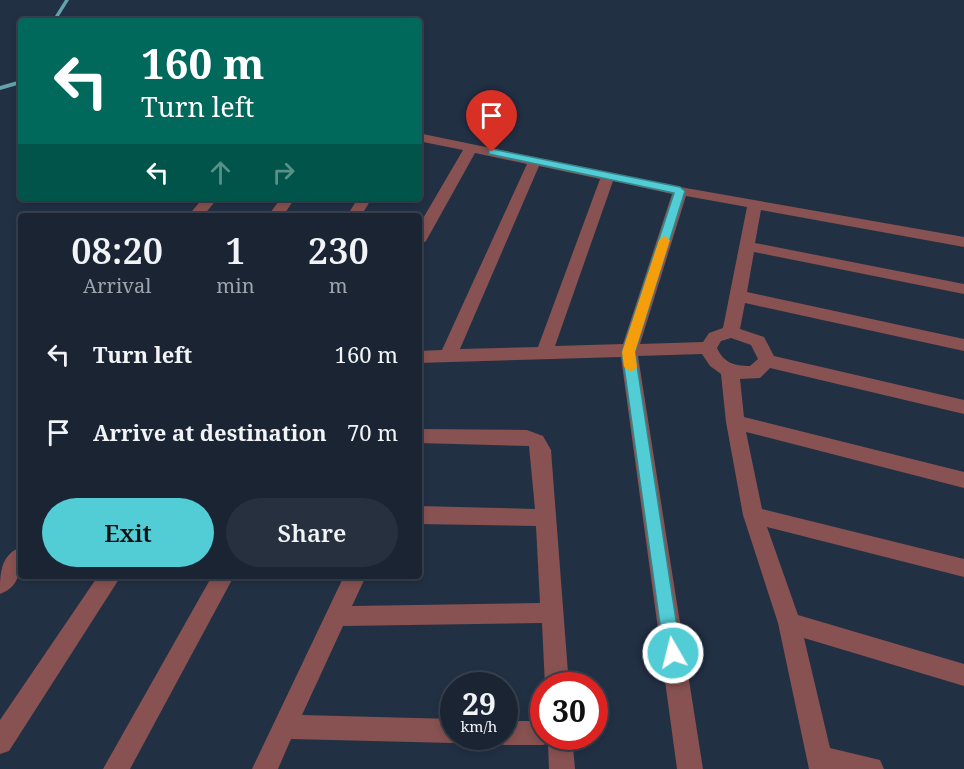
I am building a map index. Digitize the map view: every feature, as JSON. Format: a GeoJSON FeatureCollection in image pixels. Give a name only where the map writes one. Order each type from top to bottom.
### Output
{"type":"FeatureCollection","features":[{"type":"Feature","properties":{"kind":"street"},"geometry":{"type":"LineString","coordinates":[[422,138],[680,191],[964,242]]}},
{"type":"Feature","properties":{"kind":"street"},"geometry":{"type":"LineString","coordinates":[[422,234],[471,148]]}},
{"type":"Feature","properties":{"kind":"street"},"geometry":{"type":"LineString","coordinates":[[448,357],[535,160]]}},
{"type":"Feature","properties":{"kind":"street"},"geometry":{"type":"LineString","coordinates":[[544,354],[608,175]]}},
{"type":"Feature","properties":{"kind":"street"},"geometry":{"type":"LineString","coordinates":[[680,191],[629,352],[690,769]]}},
{"type":"Feature","properties":{"kind":"street"},"geometry":{"type":"LineString","coordinates":[[198,213],[208,201]]}},
{"type":"Feature","properties":{"kind":"street"},"geometry":{"type":"LineString","coordinates":[[731,333],[755,204]]}},
{"type":"Feature","properties":{"kind":"street"},"geometry":{"type":"LineString","coordinates":[[747,246],[964,289]]}},
{"type":"Feature","properties":{"kind":"street"},"geometry":{"type":"LineString","coordinates":[[738,296],[964,345]]}},
{"type":"Feature","properties":{"kind":"street"},"geometry":{"type":"LineString","coordinates":[[708,348],[715,337],[731,333],[758,341],[767,361]]}},
{"type":"Feature","properties":{"kind":"street"},"geometry":{"type":"LineString","coordinates":[[422,357],[708,348]]}},
{"type":"Feature","properties":{"kind":"street"},"geometry":{"type":"LineString","coordinates":[[708,348],[714,362],[730,372],[754,373],[767,361]]}},
{"type":"Feature","properties":{"kind":"street"},"geometry":{"type":"LineString","coordinates":[[767,361],[964,407]]}},
{"type":"Feature","properties":{"kind":"street"},"geometry":{"type":"LineString","coordinates":[[730,372],[735,422],[753,515],[789,623],[821,764],[871,769]]}},
{"type":"Feature","properties":{"kind":"street"},"geometry":{"type":"LineString","coordinates":[[735,422],[964,480]]}},
{"type":"Feature","properties":{"kind":"street"},"geometry":{"type":"LineString","coordinates":[[422,437],[527,437],[536,441],[541,450],[556,672]]}},
{"type":"Feature","properties":{"kind":"street"},"geometry":{"type":"LineString","coordinates":[[422,515],[545,518]]}},
{"type":"Feature","properties":{"kind":"street"},"geometry":{"type":"LineString","coordinates":[[753,515],[964,568]]}},
{"type":"Feature","properties":{"kind":"street"},"geometry":{"type":"LineString","coordinates":[[0,584],[18,560]]}},
{"type":"Feature","properties":{"kind":"street"},"geometry":{"type":"LineString","coordinates":[[0,742],[108,579]]}},
{"type":"Feature","properties":{"kind":"street"},"geometry":{"type":"LineString","coordinates":[[116,769],[221,579]]}},
{"type":"Feature","properties":{"kind":"street"},"geometry":{"type":"LineString","coordinates":[[265,769],[354,579]]}},
{"type":"Feature","properties":{"kind":"street"},"geometry":{"type":"LineString","coordinates":[[336,616],[552,614]]}},
{"type":"Feature","properties":{"kind":"street"},"geometry":{"type":"LineString","coordinates":[[789,623],[964,675]]}},
{"type":"Feature","properties":{"kind":"street"},"geometry":{"type":"LineString","coordinates":[[284,727],[440,731]]}},
{"type":"Feature","properties":{"kind":"street"},"geometry":{"type":"LineString","coordinates":[[561,750],[562,769]]}},
{"type":"Feature","properties":{"kind":"waterway"},"geometry":{"type":"LineString","coordinates":[[58,18],[67,0]]}},
{"type":"Feature","properties":{"kind":"waterway"},"geometry":{"type":"LineString","coordinates":[[0,88],[18,83]]}},
{"type":"Feature","properties":{"kind":"slow traffic"},"geometry":{"type":"LineString","coordinates":[[631,367],[629,352],[664,240]]}},
{"type":"Feature","properties":{"kind":"route"},"geometry":{"type":"LineString","coordinates":[[492,152],[680,191],[629,352],[673,653]]}}]}
